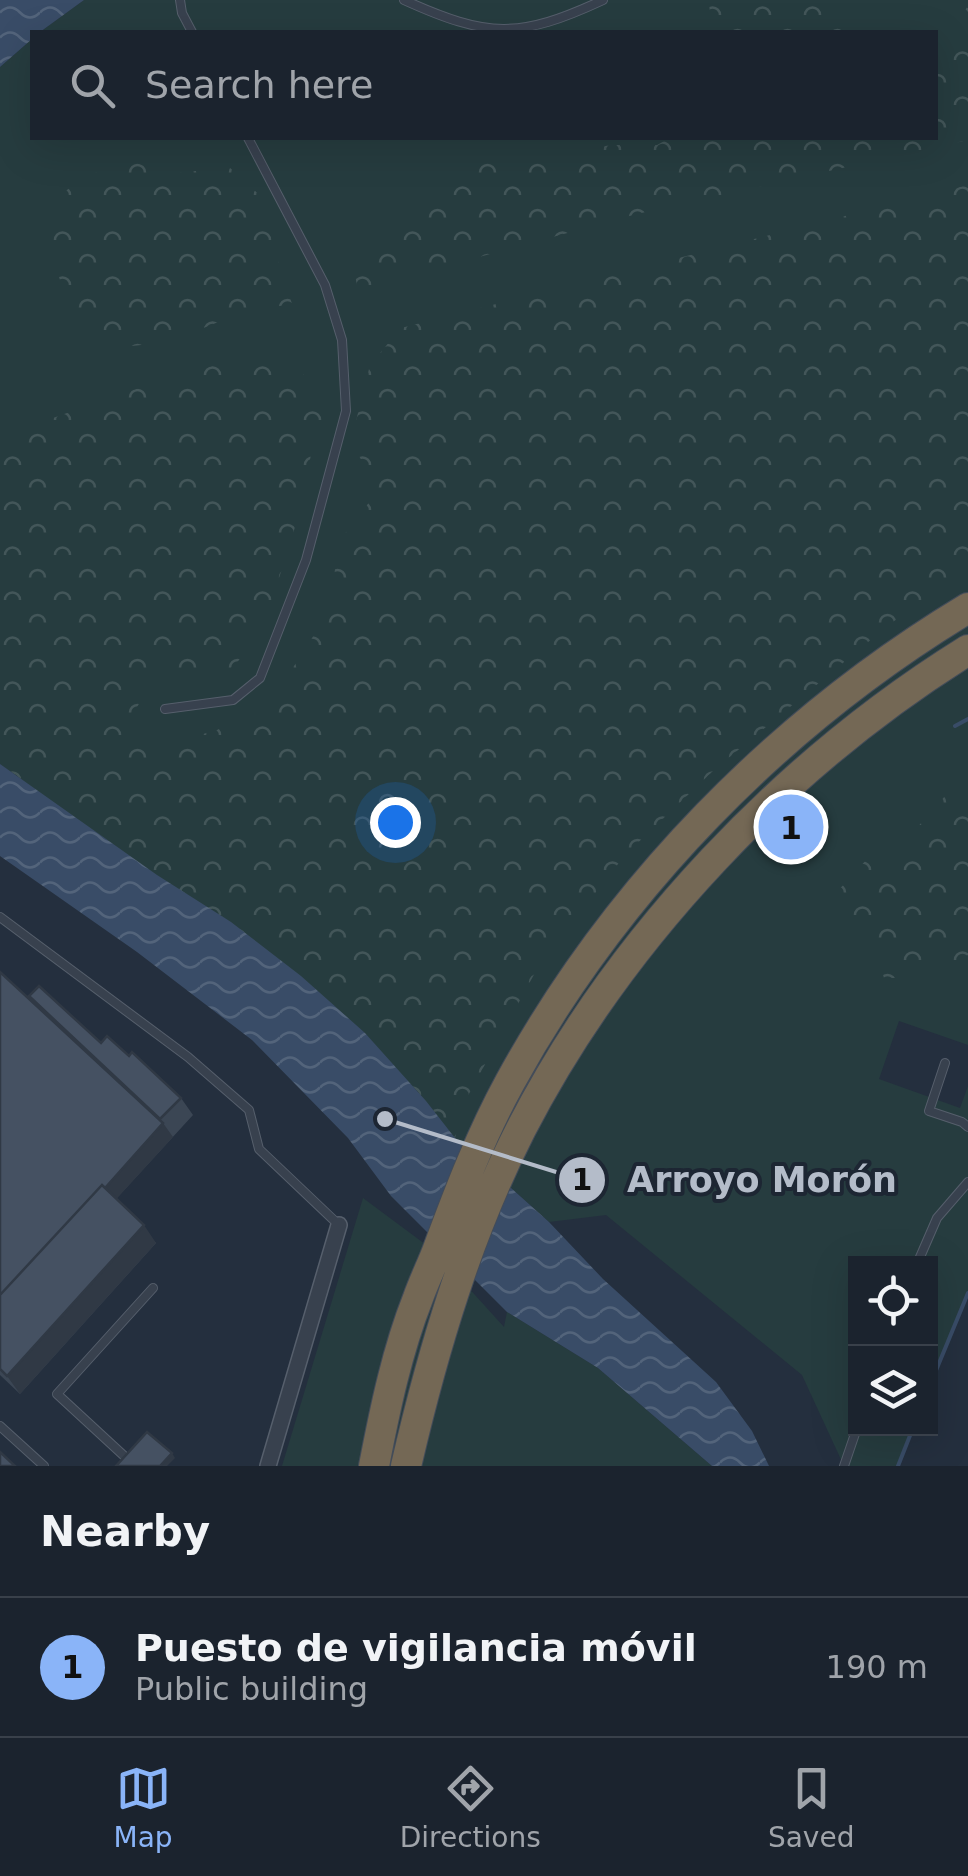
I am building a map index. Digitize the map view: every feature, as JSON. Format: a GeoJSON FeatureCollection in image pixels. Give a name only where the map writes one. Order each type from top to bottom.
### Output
{"type":"FeatureCollection","features":[{"type":"Feature","properties":{"kind":"highway"},"geometry":{"type":"LineString","coordinates":[[357,1466],[476,1151],[508,1084],[557,1004],[627,906],[704,819],[767,758],[925,634],[968,608]]}},
{"type":"Feature","properties":{"kind":"highway"},"geometry":{"type":"LineString","coordinates":[[406,1466],[439,1333],[500,1175],[555,1069],[610,988],[668,911],[730,841],[838,745],[968,650]]}},
{"type":"Feature","properties":{"kind":"highway"},"geometry":{"type":"LineString","coordinates":[[374,1466],[400,1353]]}},
{"type":"Feature","properties":{"kind":"street"},"geometry":{"type":"LineString","coordinates":[[268,1466],[339,1225]]}},
{"type":"Feature","properties":{"kind":"lane"},"geometry":{"type":"LineString","coordinates":[[180,0],[191,30]]}},
{"type":"Feature","properties":{"kind":"lane"},"geometry":{"type":"LineString","coordinates":[[404,0],[475,28],[533,28],[603,0]]}},
{"type":"Feature","properties":{"kind":"lane"},"geometry":{"type":"LineString","coordinates":[[165,709],[233,700],[260,678],[306,560],[346,411],[342,340],[324,285],[249,140]]}},
{"type":"Feature","properties":{"kind":"lane"},"geometry":{"type":"LineString","coordinates":[[0,917],[188,1057],[248,1110],[259,1149],[339,1225]]}},
{"type":"Feature","properties":{"kind":"lane"},"geometry":{"type":"LineString","coordinates":[[944,1063],[929,1111],[968,1127]]}},
{"type":"Feature","properties":{"kind":"lane"},"geometry":{"type":"LineString","coordinates":[[920,1256],[932,1226],[968,1182]]}},
{"type":"Feature","properties":{"kind":"lane"},"geometry":{"type":"LineString","coordinates":[[136,1466],[58,1394],[153,1288]]}},
{"type":"Feature","properties":{"kind":"lane"},"geometry":{"type":"LineString","coordinates":[[0,1426],[44,1466]]}},
{"type":"Feature","properties":{"kind":"lane"},"geometry":{"type":"LineString","coordinates":[[844,1466],[854,1436]]}},
{"type":"Feature","properties":{"kind":"green space"},"geometry":{"type":"Polygon","coordinates":[[[84,0],[968,0],[968,1045],[899,1021],[879,1079],[960,1108],[968,1086],[968,1293],[938,1368],[938,1256],[848,1256],[848,1436],[910,1436],[898,1466],[844,1466],[802,1375],[606,1215],[549,1222],[455,1138],[365,1033],[0,764],[0,67],[30,41],[30,140],[938,140],[938,30],[43,30],[84,0]]]}},
{"type":"Feature","properties":{"kind":"green space"},"geometry":{"type":"Polygon","coordinates":[[[709,0],[812,0],[841,30],[711,30],[709,0]]]}},
{"type":"Feature","properties":{"kind":"green space"},"geometry":{"type":"Polygon","coordinates":[[[968,5],[968,140],[637,214],[358,290],[354,271],[434,207],[475,153],[545,155],[612,145],[657,145],[666,140],[938,140],[938,57],[968,5]]]}},
{"type":"Feature","properties":{"kind":"green space"},"geometry":{"type":"Polygon","coordinates":[[[121,158],[171,174],[229,167],[265,200],[271,237],[292,304],[243,312],[169,342],[113,348],[74,327],[51,250],[60,194],[121,158]]]}},
{"type":"Feature","properties":{"kind":"green space"},"geometry":{"type":"Polygon","coordinates":[[[968,185],[968,574],[891,623],[714,770],[625,855],[537,969],[464,1103],[455,1138],[365,1033],[301,976],[0,764],[0,460],[39,423],[248,355],[297,364],[328,412],[313,446],[295,527],[264,626],[236,664],[215,680],[195,673],[153,681],[137,707],[132,735],[161,746],[217,730],[260,708],[298,661],[331,607],[335,569],[346,532],[378,491],[351,441],[370,365],[401,328],[968,185]]]}},
{"type":"Feature","properties":{"kind":"green space"},"geometry":{"type":"Polygon","coordinates":[[[968,778],[968,955],[926,978],[884,978],[875,948],[834,895],[868,858],[900,847],[953,787],[968,778]]]}},
{"type":"Feature","properties":{"kind":"green space"},"geometry":{"type":"Polygon","coordinates":[[[363,1198],[437,1253],[504,1327],[507,1312],[598,1368],[712,1466],[282,1466],[363,1198]]]}},
{"type":"Feature","properties":{"kind":"water"},"geometry":{"type":"Polygon","coordinates":[[[0,0],[84,0],[43,30],[30,30],[30,41],[0,67],[0,0]]]}},
{"type":"Feature","properties":{"kind":"water"},"geometry":{"type":"Polygon","coordinates":[[[0,764],[231,922],[301,976],[365,1033],[455,1138],[716,1382],[752,1431],[769,1466],[712,1466],[598,1368],[507,1312],[391,1196],[348,1138],[252,1040],[137,952],[0,856],[0,764]]]}},
{"type":"Feature","properties":{"kind":"building"},"geometry":{"type":"Polygon","coordinates":[[[0,972],[163,1123],[0,1295],[0,972]]]}},
{"type":"Feature","properties":{"kind":"building"},"geometry":{"type":"Polygon","coordinates":[[[39,986],[101,1043],[107,1036],[129,1056],[132,1052],[181,1098],[160,1119],[29,996],[39,986]]]}},
{"type":"Feature","properties":{"kind":"building"},"geometry":{"type":"Polygon","coordinates":[[[102,1185],[144,1225],[7,1376],[0,1369],[0,1295],[102,1185]]]}},
{"type":"Feature","properties":{"kind":"building"},"geometry":{"type":"Polygon","coordinates":[[[147,1432],[172,1453],[160,1466],[116,1466],[147,1432]]]}},
{"type":"Feature","properties":{"kind":"building"},"geometry":{"type":"Polygon","coordinates":[[[0,1452],[15,1466],[0,1466],[0,1452]]]}},
{"type":"Feature","properties":{"kind":"waterway"},"geometry":{"type":"LineString","coordinates":[[955,726],[968,719]]}},
{"type":"Feature","properties":{"kind":"waterway"},"geometry":{"type":"LineString","coordinates":[[938,1366],[968,1293]]}},
{"type":"Feature","properties":{"kind":"waterway"},"geometry":{"type":"LineString","coordinates":[[898,1466],[910,1436]]}},
{"type":"Feature","properties":{"kind":"place","name":"Puesto de vigilancia móvil"},"geometry":{"type":"Point","coordinates":[791,827]}},
{"type":"Feature","properties":{"kind":"place","name":"Arroyo Morón"},"geometry":{"type":"Point","coordinates":[385,1119]}}]}
